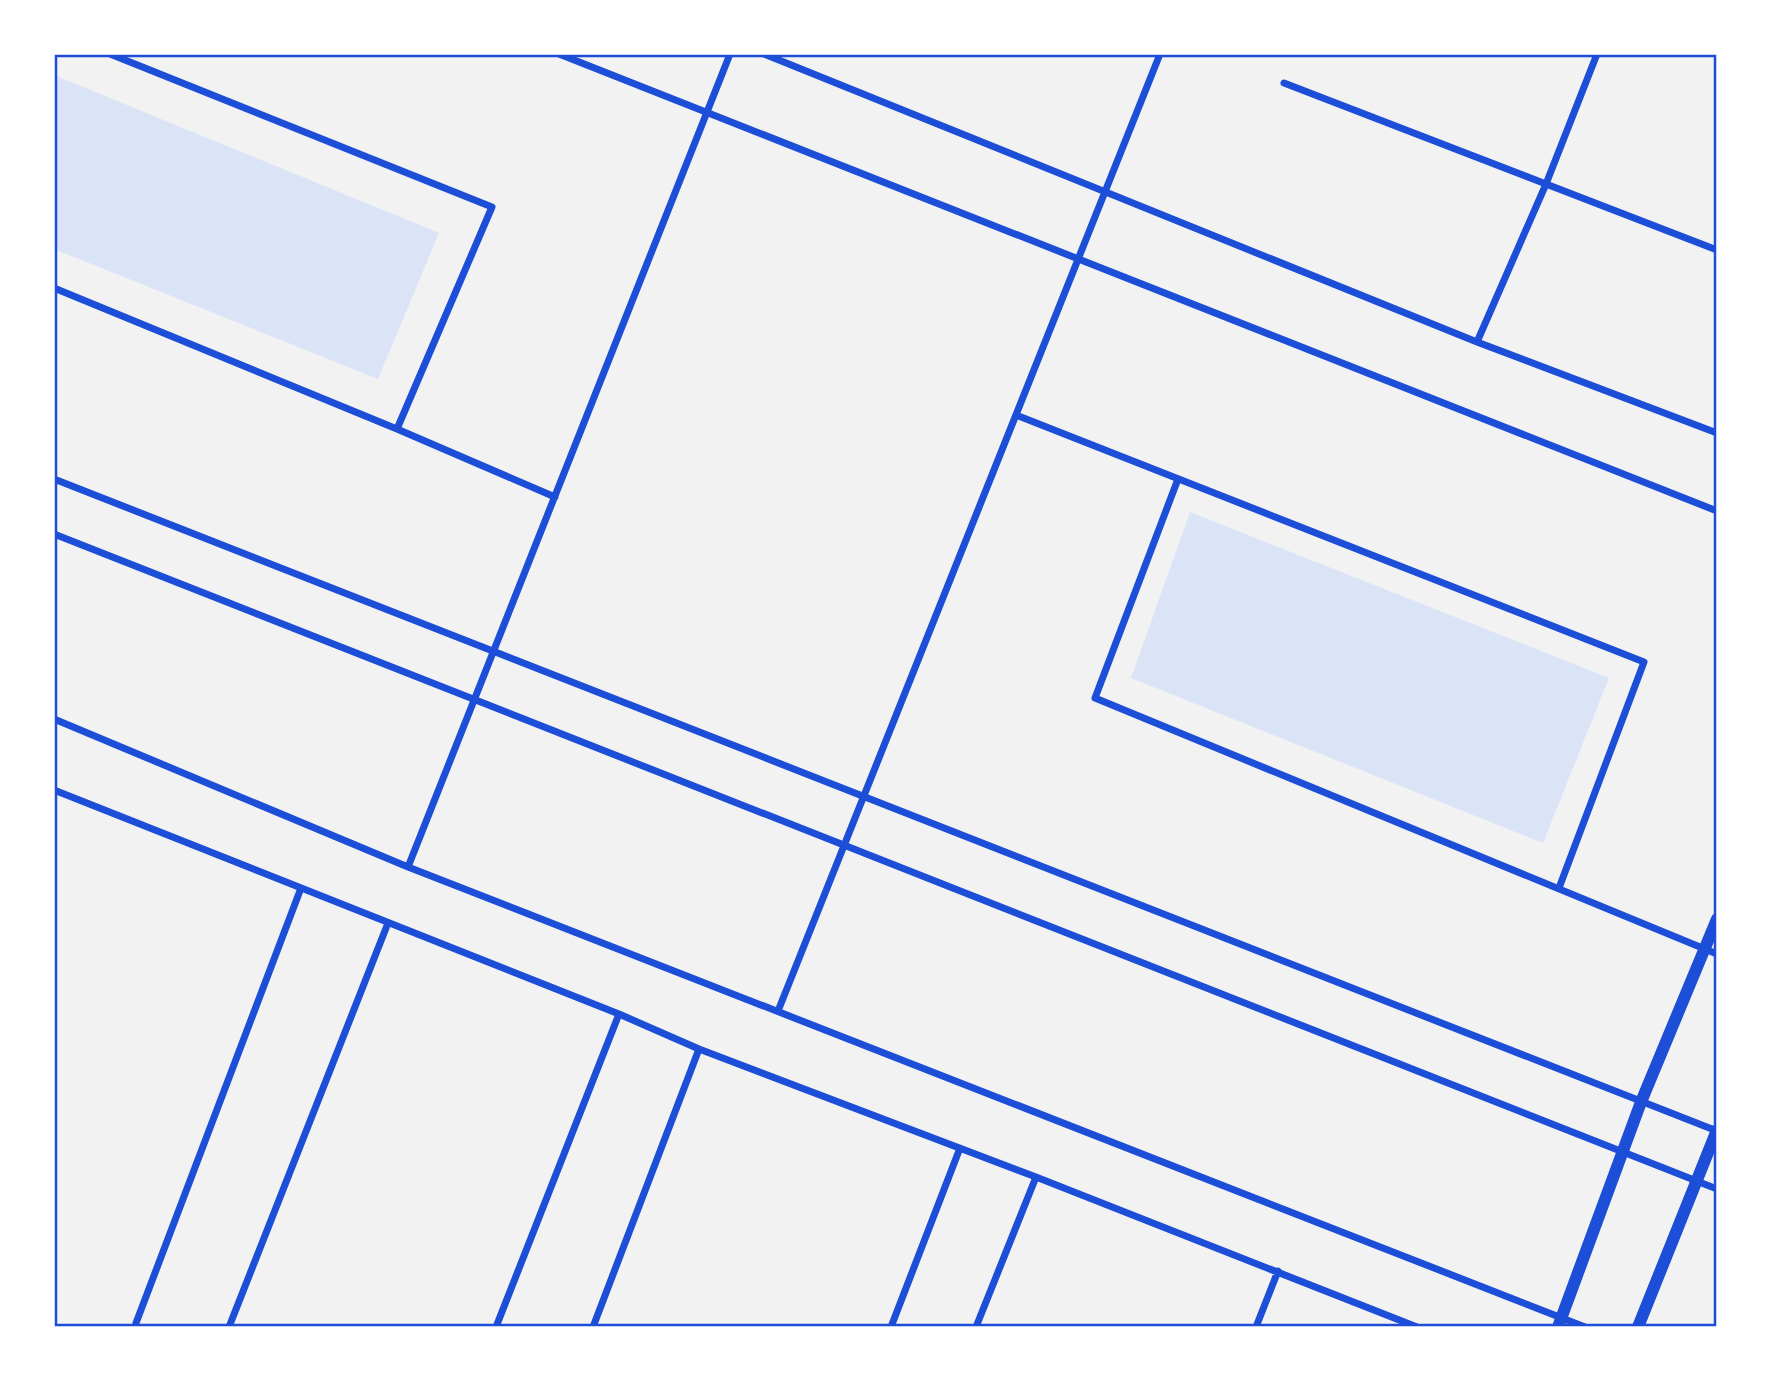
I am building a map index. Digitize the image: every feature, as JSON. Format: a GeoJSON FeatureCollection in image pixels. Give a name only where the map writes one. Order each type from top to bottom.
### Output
{"type":"FeatureCollection","features":[{"type":"Feature","properties":{"kind":"street"},"geometry":{"type":"LineString","coordinates":[[110,54],[492,207],[397,429]]}},
{"type":"Feature","properties":{"kind":"street"},"geometry":{"type":"LineString","coordinates":[[559,54],[1717,511]]}},
{"type":"Feature","properties":{"kind":"street"},"geometry":{"type":"LineString","coordinates":[[408,867],[730,54]]}},
{"type":"Feature","properties":{"kind":"street"},"geometry":{"type":"LineString","coordinates":[[764,54],[1477,342],[1717,433]]}},
{"type":"Feature","properties":{"kind":"street"},"geometry":{"type":"LineString","coordinates":[[778,1011],[1160,54]]}},
{"type":"Feature","properties":{"kind":"street"},"geometry":{"type":"LineString","coordinates":[[1477,342],[1546,184],[1597,54]]}},
{"type":"Feature","properties":{"kind":"street"},"geometry":{"type":"LineString","coordinates":[[1284,83],[1717,250]]}},
{"type":"Feature","properties":{"kind":"street"},"geometry":{"type":"LineString","coordinates":[[54,288],[555,497]]}},
{"type":"Feature","properties":{"kind":"street"},"geometry":{"type":"LineString","coordinates":[[1016,415],[1644,663],[1559,888]]}},
{"type":"Feature","properties":{"kind":"street"},"geometry":{"type":"LineString","coordinates":[[54,479],[1717,1131],[1638,1327]]}},
{"type":"Feature","properties":{"kind":"street"},"geometry":{"type":"LineString","coordinates":[[1178,479],[1095,698],[1711,952]]}},
{"type":"Feature","properties":{"kind":"street"},"geometry":{"type":"LineString","coordinates":[[54,534],[1717,1189]]}},
{"type":"Feature","properties":{"kind":"street"},"geometry":{"type":"LineString","coordinates":[[54,719],[408,867],[778,1011],[1559,1323],[1585,1327]]}},
{"type":"Feature","properties":{"kind":"street"},"geometry":{"type":"LineString","coordinates":[[54,790],[618,1014],[699,1049],[1036,1177],[1418,1327]]}},
{"type":"Feature","properties":{"kind":"street"},"geometry":{"type":"LineString","coordinates":[[136,1324],[301,888]]}},
{"type":"Feature","properties":{"kind":"street"},"geometry":{"type":"LineString","coordinates":[[1559,1323],[1641,1101],[1711,952],[1717,919]]}},
{"type":"Feature","properties":{"kind":"street"},"geometry":{"type":"LineString","coordinates":[[229,1327],[388,923]]}},
{"type":"Feature","properties":{"kind":"street"},"geometry":{"type":"LineString","coordinates":[[496,1327],[618,1014]]}},
{"type":"Feature","properties":{"kind":"street"},"geometry":{"type":"LineString","coordinates":[[593,1327],[699,1049]]}},
{"type":"Feature","properties":{"kind":"street"},"geometry":{"type":"LineString","coordinates":[[891,1327],[960,1148]]}},
{"type":"Feature","properties":{"kind":"street"},"geometry":{"type":"LineString","coordinates":[[976,1327],[1036,1177]]}},
{"type":"Feature","properties":{"kind":"street"},"geometry":{"type":"LineString","coordinates":[[1256,1327],[1278,1271]]}},
{"type":"Feature","properties":{"kind":"shaded area"},"geometry":{"type":"Polygon","coordinates":[[[54,75],[439,233],[378,379],[54,249],[54,75]]]}},
{"type":"Feature","properties":{"kind":"shaded area"},"geometry":{"type":"Polygon","coordinates":[[[1190,512],[1609,678],[1543,843],[1131,678],[1190,512]]]}}]}
